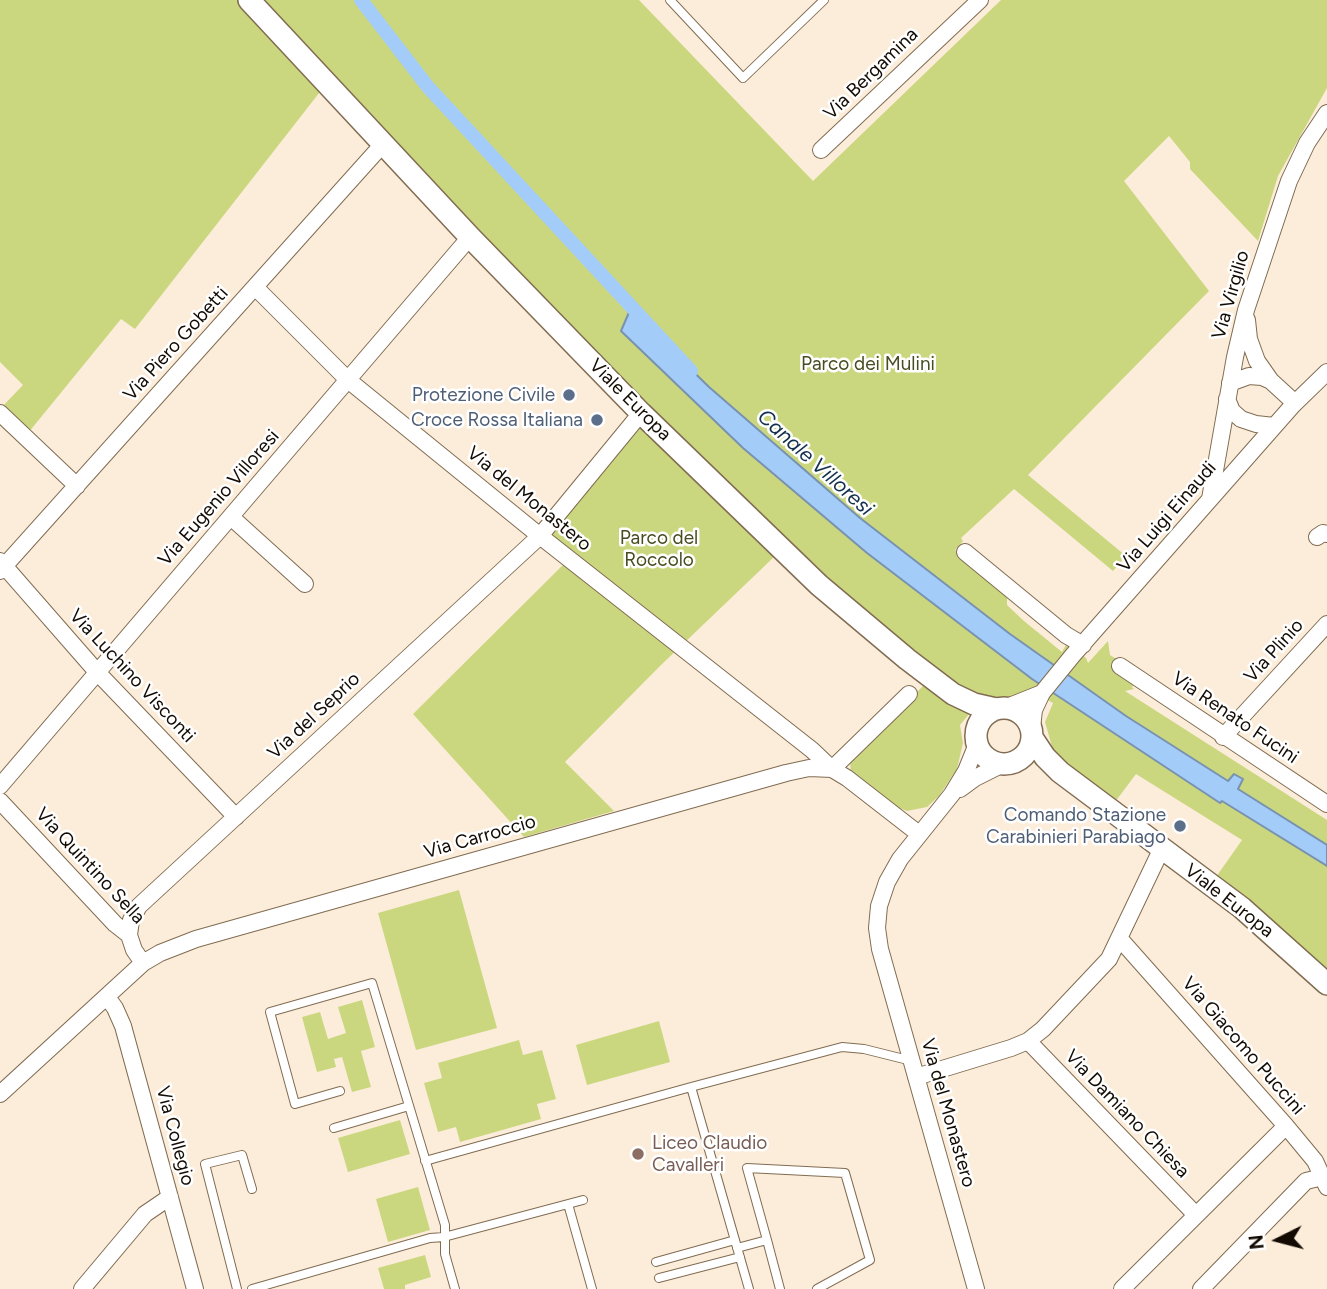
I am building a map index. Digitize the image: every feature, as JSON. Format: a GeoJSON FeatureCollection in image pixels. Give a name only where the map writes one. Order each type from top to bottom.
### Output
{"type":"FeatureCollection","features":[{"type":"Feature","properties":{"kind":"street","name":"Viale Europa"},"geometry":{"type":"LineString","coordinates":[[249,0],[470,237],[641,412],[819,585],[953,694],[974,704],[1018,711],[1027,718],[1045,757],[1060,772],[1242,908],[1327,984]]}},
{"type":"Feature","properties":{"kind":"street","name":"Via Bergamina"},"geometry":{"type":"LineString","coordinates":[[821,150],[980,0]]}},
{"type":"Feature","properties":{"kind":"street","name":"Via Virgilio"},"geometry":{"type":"LineString","coordinates":[[1210,501],[1246,310],[1289,181],[1307,143],[1327,113]]}},
{"type":"Feature","properties":{"kind":"street","name":"Via Piero Gobetti"},"geometry":{"type":"LineString","coordinates":[[1,566],[77,486],[383,144]]}},
{"type":"Feature","properties":{"kind":"street","name":"Via Eugenio Villoresi"},"geometry":{"type":"LineString","coordinates":[[0,786],[470,237]]}},
{"type":"Feature","properties":{"kind":"street","name":"Via del Monastero"},"geometry":{"type":"LineString","coordinates":[[256,287],[348,380],[540,536],[813,750],[832,769],[919,834]]}},
{"type":"Feature","properties":{"kind":"street"},"geometry":{"type":"LineString","coordinates":[[1246,310],[1252,349],[1263,372],[1295,403]]}},
{"type":"Feature","properties":{"kind":"street","name":"Via Luigi Einaudi"},"geometry":{"type":"LineString","coordinates":[[1032,733],[1034,710],[1042,693],[1274,426],[1327,372]]}},
{"type":"Feature","properties":{"kind":"street"},"geometry":{"type":"LineString","coordinates":[[1271,381],[1249,376],[1229,391],[1232,411],[1241,419],[1274,426]]}},
{"type":"Feature","properties":{"kind":"street","name":"Via del Seprio"},"geometry":{"type":"LineString","coordinates":[[130,934],[131,920],[139,906],[540,536],[641,412]]}},
{"type":"Feature","properties":{"kind":"street"},"geometry":{"type":"LineString","coordinates":[[0,413],[77,486]]}},
{"type":"Feature","properties":{"kind":"street"},"geometry":{"type":"LineString","coordinates":[[231,517],[305,584]]}},
{"type":"Feature","properties":{"kind":"street"},"geometry":{"type":"LineString","coordinates":[[965,552],[1066,635],[1078,650]]}},
{"type":"Feature","properties":{"kind":"street","name":"Via Luchino Visconti"},"geometry":{"type":"LineString","coordinates":[[1,566],[97,672],[236,817]]}},
{"type":"Feature","properties":{"kind":"street","name":"Via Plinio"},"geometry":{"type":"LineString","coordinates":[[1223,737],[1327,624]]}},
{"type":"Feature","properties":{"kind":"street","name":"Via Renato Fucini"},"geometry":{"type":"LineString","coordinates":[[1119,666],[1327,804]]}},
{"type":"Feature","properties":{"kind":"street","name":"Via Luigi Einaudi"},"geometry":{"type":"LineString","coordinates":[[1002,708],[1042,693]]}},
{"type":"Feature","properties":{"kind":"street"},"geometry":{"type":"LineString","coordinates":[[832,769],[909,694]]}},
{"type":"Feature","properties":{"kind":"street","name":"Viale Europa"},"geometry":{"type":"LineString","coordinates":[[953,694],[982,754],[991,762],[1037,765],[1060,772]]}},
{"type":"Feature","properties":{"kind":"street"},"geometry":{"type":"LineString","coordinates":[[952,794],[967,771],[979,722],[986,714],[1002,708]]}},
{"type":"Feature","properties":{"kind":"street"},"geometry":{"type":"LineString","coordinates":[[952,794],[975,778],[1023,758],[1030,750],[1032,733]]}},
{"type":"Feature","properties":{"kind":"street","name":"Via Carroccio"},"geometry":{"type":"LineString","coordinates":[[2,1088],[143,963],[195,939],[746,784],[809,768],[832,769]]}},
{"type":"Feature","properties":{"kind":"street","name":"Via del Monastero"},"geometry":{"type":"LineString","coordinates":[[952,794],[900,859],[887,882],[879,906],[877,928],[880,949],[976,1289]]}},
{"type":"Feature","properties":{"kind":"street","name":"Via Quintino Sella"},"geometry":{"type":"LineString","coordinates":[[0,801],[115,924],[130,934],[134,950],[143,963]]}},
{"type":"Feature","properties":{"kind":"street"},"geometry":{"type":"LineString","coordinates":[[916,1077],[1028,1041],[1043,1030],[1109,959],[1161,848]]}},
{"type":"Feature","properties":{"kind":"street","name":"Via Giacomo Puccini"},"geometry":{"type":"LineString","coordinates":[[1120,939],[1286,1126],[1315,1161],[1325,1180]]}},
{"type":"Feature","properties":{"kind":"street","name":"Via Collegio"},"geometry":{"type":"LineString","coordinates":[[107,997],[116,1008],[123,1026],[195,1289]]}},
{"type":"Feature","properties":{"kind":"street","name":"Via Damiano Chiesa"},"geometry":{"type":"LineString","coordinates":[[1028,1041],[1196,1215]]}},
{"type":"Feature","properties":{"kind":"street"},"geometry":{"type":"LineString","coordinates":[[1122,1289],[1286,1126]]}},
{"type":"Feature","properties":{"kind":"street"},"geometry":{"type":"LineString","coordinates":[[1201,1289],[1306,1181],[1325,1180]]}},
{"type":"Feature","properties":{"kind":"street"},"geometry":{"type":"LineString","coordinates":[[82,1289],[145,1214],[170,1197]]}},
{"type":"Feature","properties":{"kind":"lane"},"geometry":{"type":"LineString","coordinates":[[670,0],[743,78],[824,0]]}},
{"type":"Feature","properties":{"kind":"lane"},"geometry":{"type":"LineString","coordinates":[[340,1091],[295,1104],[270,1012],[372,983],[445,1225],[444,1254],[455,1289]]}},
{"type":"Feature","properties":{"kind":"lane"},"geometry":{"type":"LineString","coordinates":[[425,1161],[842,1047],[912,1060]]}},
{"type":"Feature","properties":{"kind":"lane"},"geometry":{"type":"LineString","coordinates":[[691,1087],[749,1289]]}},
{"type":"Feature","properties":{"kind":"lane"},"geometry":{"type":"LineString","coordinates":[[334,1128],[409,1106]]}},
{"type":"Feature","properties":{"kind":"lane"},"geometry":{"type":"LineString","coordinates":[[237,1289],[205,1164],[242,1155],[252,1189]]}},
{"type":"Feature","properties":{"kind":"lane"},"geometry":{"type":"LineString","coordinates":[[780,1289],[747,1168],[845,1173],[870,1260],[817,1289]]}},
{"type":"Feature","properties":{"kind":"lane"},"geometry":{"type":"LineString","coordinates":[[252,1289],[430,1238],[444,1237],[583,1200]]}},
{"type":"Feature","properties":{"kind":"lane"},"geometry":{"type":"LineString","coordinates":[[568,1204],[593,1289]]}},
{"type":"Feature","properties":{"kind":"lane"},"geometry":{"type":"LineString","coordinates":[[656,1262],[767,1240]]}},
{"type":"Feature","properties":{"kind":"lane"},"geometry":{"type":"LineString","coordinates":[[659,1278],[737,1248]]}},
{"type":"Feature","properties":{"kind":"green space","name":"Parco dei Mulini"},"geometry":{"type":"Polygon","coordinates":[[[0,0],[639,0],[813,181],[1001,0],[1327,0],[1327,88],[1278,176],[1258,241],[1190,169],[1190,162],[1169,136],[1124,181],[1209,291],[1028,475],[1126,556],[1113,571],[1014,489],[961,538],[963,541],[955,550],[1007,595],[1007,605],[1062,652],[1067,643],[1086,658],[1088,663],[1108,641],[1110,655],[1141,675],[1132,687],[1134,689],[1125,691],[1327,820],[1327,970],[1216,877],[1242,840],[1136,774],[1115,802],[1066,766],[1053,750],[1045,722],[1053,703],[1038,695],[974,708],[960,725],[963,743],[957,769],[939,796],[927,807],[907,811],[897,807],[851,773],[850,762],[862,747],[933,676],[770,551],[774,557],[565,762],[614,811],[524,837],[413,714],[573,555],[551,533],[648,417],[330,79],[135,329],[121,319],[24,438],[0,409],[23,385],[0,362],[0,0]]]}},
{"type":"Feature","properties":{"kind":"green space"},"geometry":{"type":"Polygon","coordinates":[[[459,890],[497,1028],[416,1050],[378,913],[459,890]]]}},
{"type":"Feature","properties":{"kind":"green space"},"geometry":{"type":"Polygon","coordinates":[[[362,1000],[375,1047],[361,1051],[371,1087],[352,1092],[342,1057],[334,1059],[336,1067],[317,1072],[302,1017],[320,1012],[328,1039],[346,1033],[338,1007],[362,1000]]]}},
{"type":"Feature","properties":{"kind":"green space"},"geometry":{"type":"Polygon","coordinates":[[[659,1021],[670,1062],[587,1085],[576,1045],[659,1021]]]}},
{"type":"Feature","properties":{"kind":"green space"},"geometry":{"type":"Polygon","coordinates":[[[519,1040],[523,1055],[542,1050],[556,1099],[537,1104],[541,1119],[460,1142],[456,1127],[438,1132],[424,1083],[442,1078],[438,1063],[519,1040]]]}},
{"type":"Feature","properties":{"kind":"green space"},"geometry":{"type":"Polygon","coordinates":[[[400,1120],[410,1154],[348,1172],[338,1138],[400,1120]]]}},
{"type":"Feature","properties":{"kind":"green space"},"geometry":{"type":"Polygon","coordinates":[[[418,1187],[430,1230],[388,1242],[376,1199],[418,1187]]]}},
{"type":"Feature","properties":{"kind":"green space"},"geometry":{"type":"Polygon","coordinates":[[[425,1255],[431,1277],[405,1285],[405,1289],[384,1289],[378,1268],[425,1255]]]}},
{"type":"Feature","properties":{"kind":"water"},"geometry":{"type":"Polygon","coordinates":[[[630,310],[709,387],[860,518],[1010,634],[1126,716],[1228,781],[1234,774],[1243,779],[1238,789],[1327,845],[1327,866],[1222,801],[1220,803],[1032,679],[867,553],[743,448],[621,331],[630,310]]]}},
{"type":"Feature","properties":{"kind":"waterway","name":"Canale Villoresi"},"geometry":{"type":"LineString","coordinates":[[361,0],[428,87],[691,371]]}},
{"type":"Feature","properties":{"kind":"place","name":"Protezione Civile"},"geometry":{"type":"Point","coordinates":[569,395]}},
{"type":"Feature","properties":{"kind":"place","name":"Croce Rossa Italiana"},"geometry":{"type":"Point","coordinates":[597,420]}},
{"type":"Feature","properties":{"kind":"place","name":"Comando Stazione Carabinieri Parabiago"},"geometry":{"type":"Point","coordinates":[1180,826]}},
{"type":"Feature","properties":{"kind":"place","name":"Liceo Claudio Cavalleri"},"geometry":{"type":"Point","coordinates":[638,1154]}},
{"type":"Feature","properties":{"kind":"park label","name":"Parco del Roccolo"},"geometry":{"type":"Point","coordinates":[659,549]}}]}
